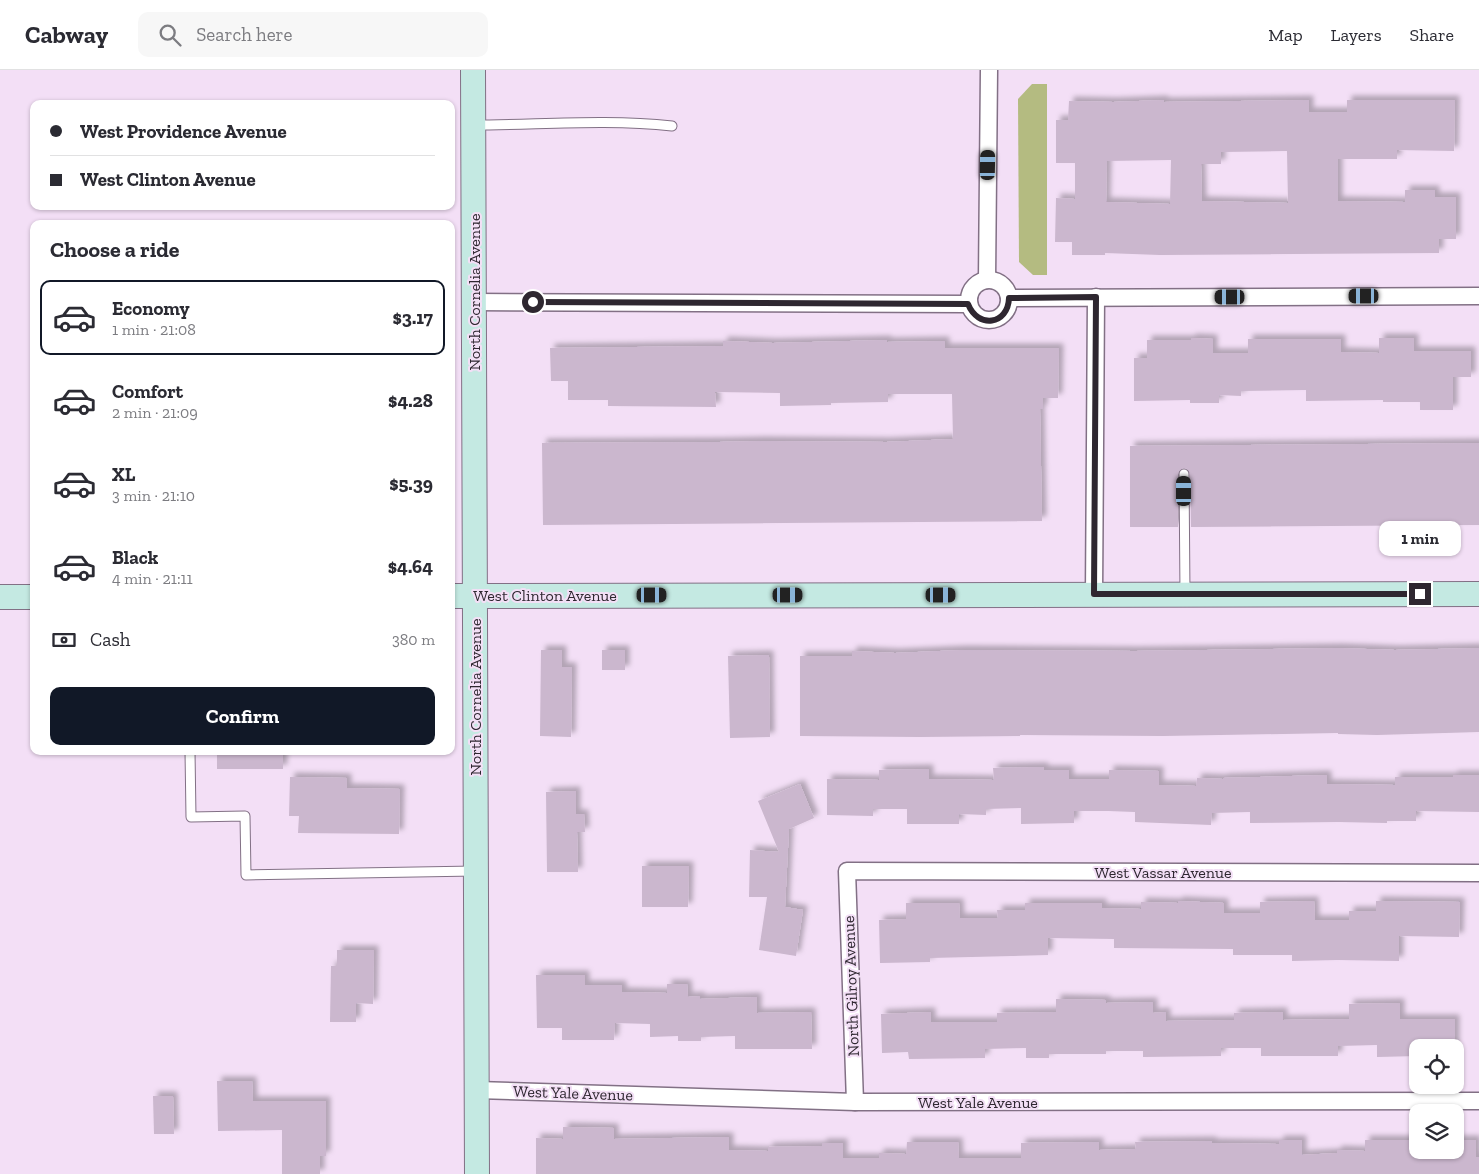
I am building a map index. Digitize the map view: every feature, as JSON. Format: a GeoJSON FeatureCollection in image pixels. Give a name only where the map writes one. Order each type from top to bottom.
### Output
{"type":"FeatureCollection","features":[{"type":"Feature","properties":{"kind":"street","name":"North Cornelia Avenue"},"geometry":{"type":"LineString","coordinates":[[473,70],[477,1174]]}},
{"type":"Feature","properties":{"kind":"street"},"geometry":{"type":"LineString","coordinates":[[987,280],[989,70]]}},
{"type":"Feature","properties":{"kind":"street"},"geometry":{"type":"LineString","coordinates":[[993,280],[1004,286],[1009,298],[1006,311],[995,320],[988,321],[975,316],[968,304],[970,291],[980,281],[993,280]]}},
{"type":"Feature","properties":{"kind":"street"},"geometry":{"type":"LineString","coordinates":[[1009,298],[1479,296]]}},
{"type":"Feature","properties":{"kind":"street"},"geometry":{"type":"LineString","coordinates":[[1094,594],[1096,297]]}},
{"type":"Feature","properties":{"kind":"street"},"geometry":{"type":"LineString","coordinates":[[474,302],[968,304]]}},
{"type":"Feature","properties":{"kind":"street","name":"West Clinton Avenue"},"geometry":{"type":"LineString","coordinates":[[455,596],[1479,594]]}},
{"type":"Feature","properties":{"kind":"street"},"geometry":{"type":"LineString","coordinates":[[0,597],[30,597]]}},
{"type":"Feature","properties":{"kind":"street","name":"West Vassar Avenue"},"geometry":{"type":"LineString","coordinates":[[847,871],[1479,874]]}},
{"type":"Feature","properties":{"kind":"street","name":"North Gilroy Avenue"},"geometry":{"type":"LineString","coordinates":[[847,871],[855,1102]]}},
{"type":"Feature","properties":{"kind":"street","name":"West Yale Avenue"},"geometry":{"type":"LineString","coordinates":[[477,1090],[855,1102],[1479,1101]]}},
{"type":"Feature","properties":{"kind":"lane"},"geometry":{"type":"LineString","coordinates":[[473,125],[596,123],[672,126]]}},
{"type":"Feature","properties":{"kind":"lane"},"geometry":{"type":"LineString","coordinates":[[1184,474],[1185,594]]}},
{"type":"Feature","properties":{"kind":"lane"},"geometry":{"type":"LineString","coordinates":[[190,755],[191,817],[245,816],[246,875],[476,871]]}},
{"type":"Feature","properties":{"kind":"green space"},"geometry":{"type":"Polygon","coordinates":[[[1032,84],[1047,84],[1047,275],[1033,275],[1019,262],[1018,99],[1032,84]]]}},
{"type":"Feature","properties":{"kind":"building"},"geometry":{"type":"Polygon","coordinates":[[[1309,100],[1309,112],[1347,112],[1347,100],[1455,100],[1454,151],[1397,150],[1397,159],[1338,159],[1338,201],[1405,202],[1405,190],[1435,190],[1435,197],[1456,197],[1456,239],[1439,239],[1439,253],[1160,255],[1105,253],[1105,255],[1072,255],[1072,242],[1055,242],[1056,198],[1075,199],[1075,163],[1056,163],[1056,120],[1068,120],[1069,101],[1309,100]],[[1287,151],[1221,152],[1221,164],[1201,164],[1202,201],[1288,203],[1287,151]],[[1171,160],[1107,161],[1106,202],[1170,204],[1171,160]]]}},
{"type":"Feature","properties":{"kind":"building"},"geometry":{"type":"Polygon","coordinates":[[[1191,338],[1213,339],[1213,353],[1248,353],[1248,339],[1341,339],[1341,352],[1379,353],[1379,338],[1414,338],[1414,351],[1471,351],[1471,377],[1453,377],[1453,410],[1420,410],[1420,402],[1383,402],[1383,400],[1306,401],[1306,390],[1241,391],[1241,396],[1219,395],[1219,403],[1190,403],[1190,400],[1134,401],[1134,358],[1147,358],[1147,340],[1191,340],[1191,338]]]}},
{"type":"Feature","properties":{"kind":"building"},"geometry":{"type":"Polygon","coordinates":[[[887,340],[887,342],[945,341],[945,348],[1059,348],[1058,398],[1043,398],[1043,409],[1040,409],[1042,521],[543,525],[542,443],[886,442],[953,439],[952,394],[888,394],[888,402],[780,406],[780,393],[715,392],[716,407],[608,406],[608,400],[568,400],[568,381],[551,381],[550,348],[723,346],[723,341],[773,343],[887,340]]]}},
{"type":"Feature","properties":{"kind":"building"},"geometry":{"type":"Polygon","coordinates":[[[1479,443],[1479,525],[1191,527],[1190,474],[1187,469],[1183,468],[1178,474],[1178,527],[1130,527],[1130,446],[1479,443]]]}},
{"type":"Feature","properties":{"kind":"building"},"geometry":{"type":"Polygon","coordinates":[[[1338,648],[1395,650],[1479,648],[1479,732],[1377,735],[1338,733],[1163,736],[800,736],[800,656],[852,656],[852,651],[895,653],[962,650],[1135,651],[1338,648]]]}},
{"type":"Feature","properties":{"kind":"building"},"geometry":{"type":"Polygon","coordinates":[[[541,650],[562,650],[562,667],[572,667],[571,737],[540,736],[541,650]]]}},
{"type":"Feature","properties":{"kind":"building"},"geometry":{"type":"Polygon","coordinates":[[[602,650],[625,650],[625,670],[602,670],[602,650]]]}},
{"type":"Feature","properties":{"kind":"building"},"geometry":{"type":"Polygon","coordinates":[[[769,655],[770,737],[730,738],[728,656],[769,655]]]}},
{"type":"Feature","properties":{"kind":"building"},"geometry":{"type":"Polygon","coordinates":[[[217,755],[283,755],[283,769],[217,769],[217,755]]]}},
{"type":"Feature","properties":{"kind":"building"},"geometry":{"type":"Polygon","coordinates":[[[1044,767],[1044,770],[1069,770],[1069,779],[1109,779],[1109,770],[1159,771],[1159,785],[1196,786],[1197,778],[1223,779],[1327,775],[1327,784],[1395,785],[1395,777],[1479,775],[1479,812],[1416,811],[1416,821],[1387,821],[1387,823],[1250,823],[1250,812],[1212,813],[1211,825],[1135,822],[1135,812],[1108,811],[1074,811],[1074,823],[1021,824],[1021,808],[986,809],[986,815],[959,814],[959,824],[907,824],[907,809],[873,809],[873,816],[827,815],[827,779],[879,780],[879,770],[929,769],[929,779],[994,780],[993,768],[1044,767]]]}},
{"type":"Feature","properties":{"kind":"building"},"geometry":{"type":"Polygon","coordinates":[[[290,777],[347,778],[347,788],[400,789],[399,834],[298,833],[299,816],[289,816],[290,777]]]}},
{"type":"Feature","properties":{"kind":"building"},"geometry":{"type":"Polygon","coordinates":[[[800,784],[814,818],[789,829],[785,907],[803,910],[796,956],[759,950],[767,897],[749,897],[750,850],[779,852],[758,801],[800,784]]]}},
{"type":"Feature","properties":{"kind":"building"},"geometry":{"type":"Polygon","coordinates":[[[576,791],[576,814],[584,814],[585,832],[577,832],[578,872],[547,872],[546,792],[576,791]]]}},
{"type":"Feature","properties":{"kind":"building"},"geometry":{"type":"Polygon","coordinates":[[[642,866],[689,866],[688,907],[642,907],[642,866]]]}},
{"type":"Feature","properties":{"kind":"building"},"geometry":{"type":"Polygon","coordinates":[[[1178,901],[1224,903],[1224,913],[1260,913],[1260,902],[1314,901],[1315,920],[1349,920],[1349,911],[1376,911],[1376,901],[1460,902],[1459,937],[1399,936],[1399,961],[1292,961],[1292,955],[1233,955],[1233,949],[1114,948],[1114,939],[1048,938],[1048,955],[930,958],[930,962],[880,963],[879,920],[906,919],[906,903],[959,903],[960,918],[998,918],[997,910],[1025,910],[1025,903],[1102,903],[1102,908],[1141,909],[1141,902],[1178,903],[1178,901]]]}},
{"type":"Feature","properties":{"kind":"building"},"geometry":{"type":"Polygon","coordinates":[[[337,950],[374,950],[373,1004],[356,1003],[356,1022],[330,1022],[331,966],[337,966],[337,950]]]}},
{"type":"Feature","properties":{"kind":"building"},"geometry":{"type":"Polygon","coordinates":[[[536,975],[585,975],[585,985],[622,985],[622,992],[667,993],[667,984],[687,984],[688,997],[700,996],[700,999],[757,997],[757,1013],[811,1012],[812,1049],[735,1049],[735,1036],[701,1037],[701,1041],[678,1041],[678,1036],[650,1037],[650,1024],[615,1023],[614,1040],[562,1040],[562,1028],[537,1028],[536,975]]]}},
{"type":"Feature","properties":{"kind":"building"},"geometry":{"type":"Polygon","coordinates":[[[1056,999],[1106,1000],[1106,1003],[1153,1002],[1153,1013],[1166,1012],[1166,1021],[1234,1020],[1234,1013],[1283,1012],[1283,1020],[1349,1019],[1349,1004],[1400,1003],[1400,1019],[1455,1019],[1455,1039],[1409,1039],[1409,1056],[1377,1057],[1377,1045],[1338,1046],[1338,1056],[1261,1056],[1261,1048],[1221,1048],[1221,1056],[1143,1057],[1143,1051],[1106,1051],[1106,1054],[1049,1054],[1049,1058],[1026,1058],[1026,1048],[985,1049],[985,1058],[909,1059],[908,1052],[882,1053],[881,1014],[931,1012],[931,1022],[997,1022],[997,1013],[1056,1012],[1056,999]]]}},
{"type":"Feature","properties":{"kind":"building"},"geometry":{"type":"Polygon","coordinates":[[[217,1081],[252,1081],[253,1101],[326,1101],[326,1156],[320,1156],[320,1174],[282,1174],[282,1130],[218,1131],[217,1081]]]}},
{"type":"Feature","properties":{"kind":"building"},"geometry":{"type":"Polygon","coordinates":[[[153,1096],[173,1096],[174,1134],[154,1134],[153,1096]]]}},
{"type":"Feature","properties":{"kind":"building"},"geometry":{"type":"Polygon","coordinates":[[[563,1127],[614,1128],[614,1139],[729,1137],[729,1150],[768,1151],[768,1147],[822,1146],[822,1143],[843,1143],[843,1158],[879,1158],[879,1153],[906,1154],[907,1142],[958,1142],[959,1158],[1021,1158],[1021,1143],[1099,1142],[1099,1150],[1136,1149],[1135,1142],[1212,1141],[1212,1143],[1279,1144],[1279,1140],[1302,1140],[1302,1155],[1337,1153],[1337,1150],[1365,1151],[1365,1140],[1409,1140],[1409,1159],[1464,1159],[1464,1140],[1476,1140],[1479,1174],[536,1174],[536,1138],[563,1139],[563,1127]]]}},
{"type":"Feature","properties":{"kind":"route"},"geometry":{"type":"LineString","coordinates":[[533,302],[968,304],[975,316],[988,321],[1002,316],[1009,305],[1009,298],[1096,297],[1094,594],[1420,594]]}}]}
